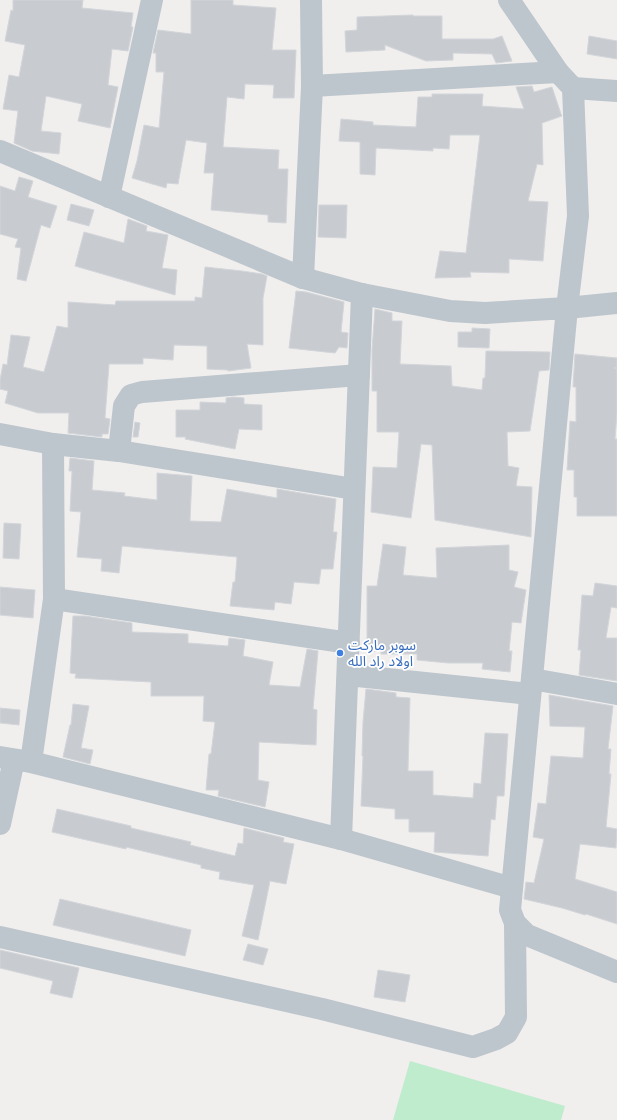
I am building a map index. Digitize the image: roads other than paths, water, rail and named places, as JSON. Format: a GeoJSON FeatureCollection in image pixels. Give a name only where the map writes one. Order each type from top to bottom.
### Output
{"type":"FeatureCollection","features":[{"type":"Feature","properties":{"kind":"street"},"geometry":{"type":"LineString","coordinates":[[109,197],[152,0]]}},
{"type":"Feature","properties":{"kind":"street"},"geometry":{"type":"LineString","coordinates":[[303,278],[312,86],[311,0]]}},
{"type":"Feature","properties":{"kind":"street"},"geometry":{"type":"LineString","coordinates":[[0,937],[322,1008],[473,1047],[496,1039],[507,1033],[516,1017],[515,923],[510,910],[567,308],[578,216],[572,88],[558,72],[517,3]]}},
{"type":"Feature","properties":{"kind":"street"},"geometry":{"type":"LineString","coordinates":[[312,86],[558,72]]}},
{"type":"Feature","properties":{"kind":"street"},"geometry":{"type":"LineString","coordinates":[[572,88],[617,91]]}},
{"type":"Feature","properties":{"kind":"street"},"geometry":{"type":"LineString","coordinates":[[0,152],[303,278],[362,294],[450,311],[485,313],[567,308],[617,303]]}},
{"type":"Feature","properties":{"kind":"street"},"geometry":{"type":"LineString","coordinates":[[341,839],[362,294]]}},
{"type":"Feature","properties":{"kind":"street"},"geometry":{"type":"LineString","coordinates":[[119,451],[124,406],[131,395],[142,392],[359,375]]}},
{"type":"Feature","properties":{"kind":"street"},"geometry":{"type":"LineString","coordinates":[[0,434],[53,444],[119,451],[354,489]]}},
{"type":"Feature","properties":{"kind":"street"},"geometry":{"type":"LineString","coordinates":[[0,824],[54,599],[53,444]]}},
{"type":"Feature","properties":{"kind":"street"},"geometry":{"type":"LineString","coordinates":[[54,599],[349,643]]}},
{"type":"Feature","properties":{"kind":"street"},"geometry":{"type":"LineString","coordinates":[[348,675],[531,686],[617,694]]}},
{"type":"Feature","properties":{"kind":"street"},"geometry":{"type":"LineString","coordinates":[[15,760],[341,839],[512,888]]}},
{"type":"Feature","properties":{"kind":"street"},"geometry":{"type":"LineString","coordinates":[[515,923],[527,935],[617,972]]}},
{"type":"Feature","properties":{"kind":"place","name":"سوبر ماركت اولاد راد الله"},"geometry":{"type":"Point","coordinates":[340,653]}}]}
